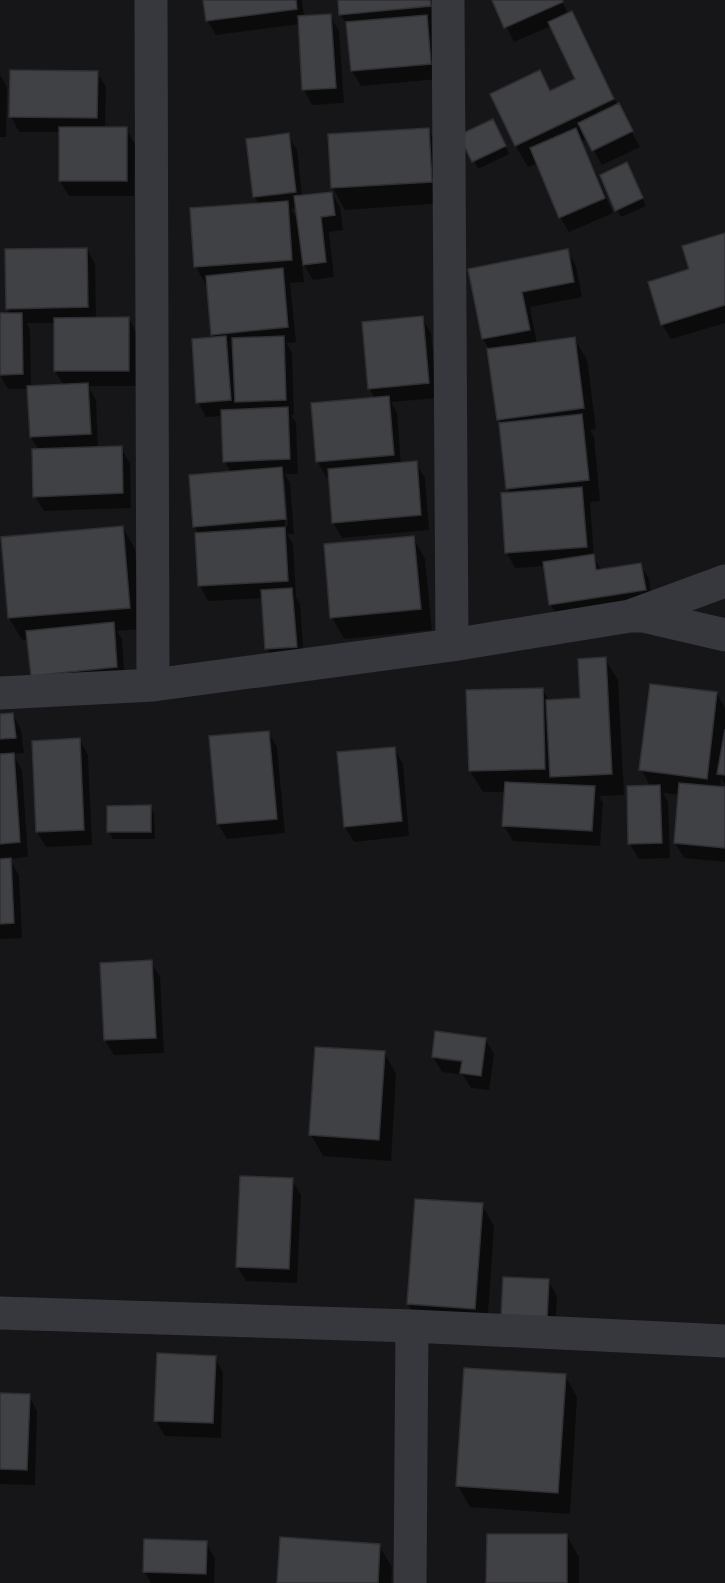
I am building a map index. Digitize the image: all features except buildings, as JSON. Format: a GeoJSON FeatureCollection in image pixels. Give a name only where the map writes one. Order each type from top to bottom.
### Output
{"type":"FeatureCollection","features":[{"type":"Feature","properties":{"kind":"street"},"geometry":{"type":"LineString","coordinates":[[151,0],[153,685]]}},
{"type":"Feature","properties":{"kind":"street"},"geometry":{"type":"LineString","coordinates":[[448,0],[452,645]]}},
{"type":"Feature","properties":{"kind":"street"},"geometry":{"type":"LineString","coordinates":[[630,616],[725,581]]}},
{"type":"Feature","properties":{"kind":"street"},"geometry":{"type":"LineString","coordinates":[[0,693],[153,685],[452,645],[630,616],[643,616],[725,634]]}},
{"type":"Feature","properties":{"kind":"street"},"geometry":{"type":"LineString","coordinates":[[0,1313],[412,1326],[725,1341]]}},
{"type":"Feature","properties":{"kind":"street"},"geometry":{"type":"LineString","coordinates":[[410,1583],[412,1326]]}}]}
